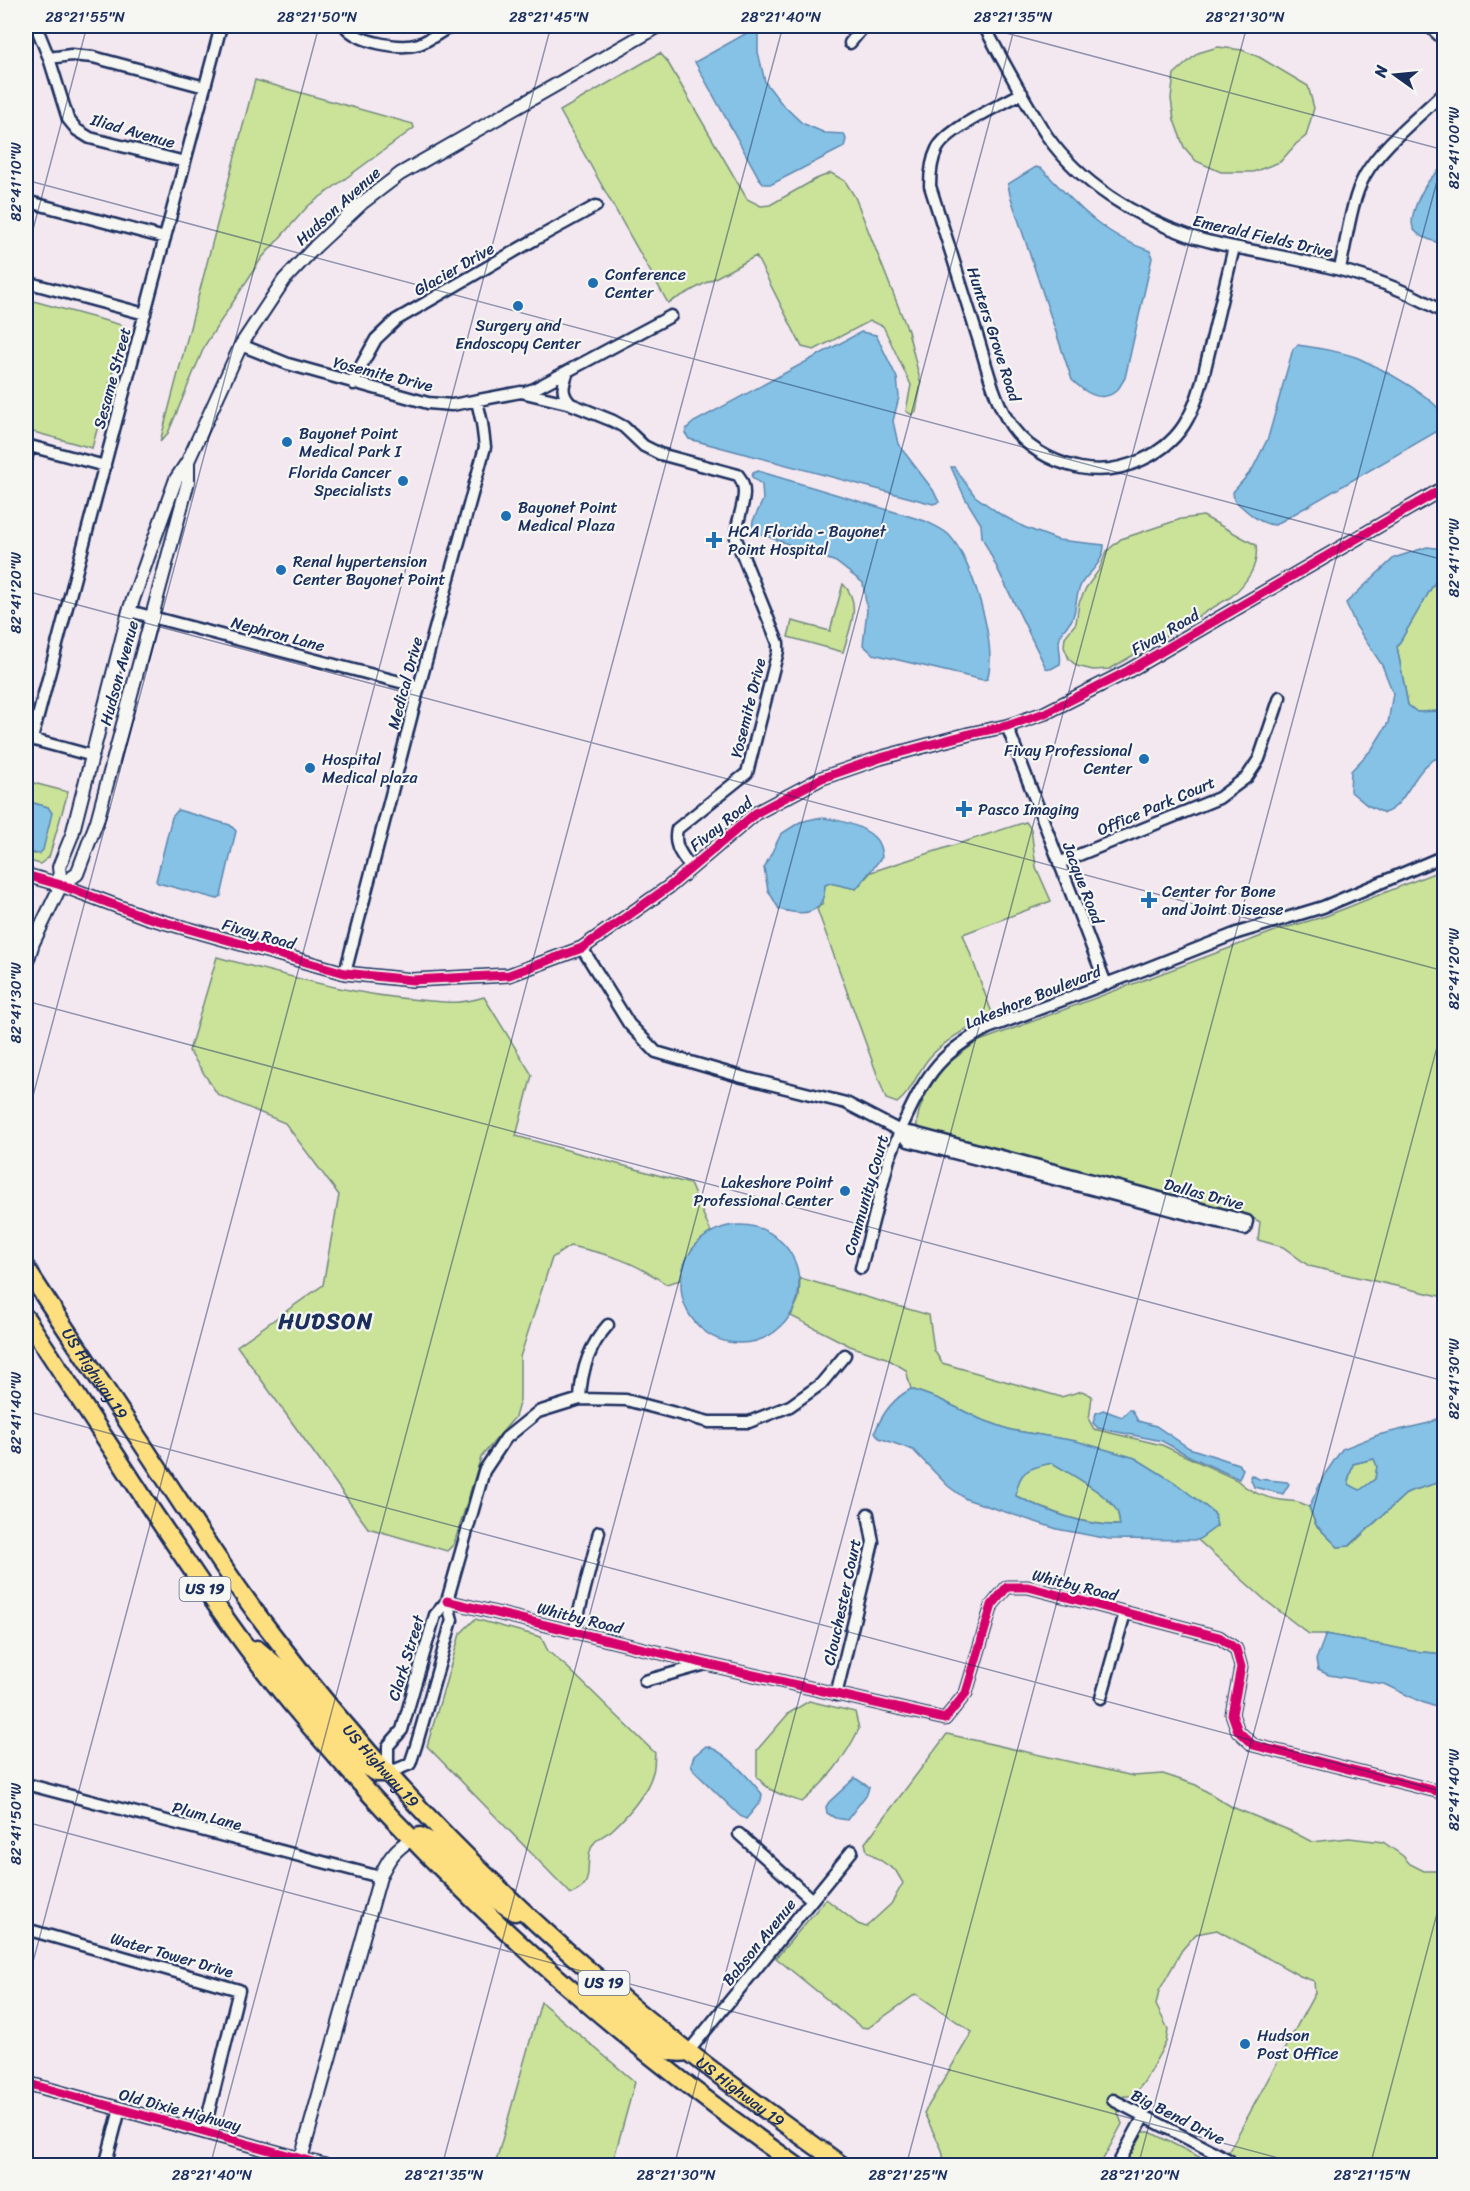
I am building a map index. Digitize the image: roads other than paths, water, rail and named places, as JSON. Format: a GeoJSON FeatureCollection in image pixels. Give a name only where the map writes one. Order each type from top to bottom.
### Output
{"type":"FeatureCollection","features":[{"type":"Feature","properties":{"kind":"highway","name":"US Highway 19"},"geometry":{"type":"LineString","coordinates":[[26,1268],[234,1582],[315,1688],[388,1773],[442,1831],[589,1970],[737,2090],[843,2166]]}},
{"type":"Feature","properties":{"kind":"highway","name":"US Highway 19"},"geometry":{"type":"LineString","coordinates":[[26,1318],[199,1580],[236,1632],[318,1737],[412,1839],[485,1912],[577,1995],[670,2073],[797,2166]]}},
{"type":"Feature","properties":{"kind":"highway"},"geometry":{"type":"LineString","coordinates":[[236,1632],[282,1670],[362,1765],[377,1773],[388,1773]]}},
{"type":"Feature","properties":{"kind":"highway"},"geometry":{"type":"LineString","coordinates":[[412,1839],[420,1836],[429,1839],[494,1899],[543,1928]]}},
{"type":"Feature","properties":{"kind":"highway"},"geometry":{"type":"LineString","coordinates":[[577,1995],[603,2002],[658,2046],[681,2054],[688,2052]]}},
{"type":"Feature","properties":{"kind":"street","name":"Iliad Avenue"},"geometry":{"type":"LineString","coordinates":[[36,26],[49,58],[68,119],[77,130],[90,138],[185,162]]}},
{"type":"Feature","properties":{"kind":"street","name":"Sesame Street"},"geometry":{"type":"LineString","coordinates":[[29,738],[105,466],[221,26]]}},
{"type":"Feature","properties":{"kind":"street"},"geometry":{"type":"LineString","coordinates":[[345,26],[358,37],[402,47],[420,44],[452,26]]}},
{"type":"Feature","properties":{"kind":"street","name":"Hudson Avenue"},"geometry":{"type":"LineString","coordinates":[[61,885],[59,867],[72,835],[129,611],[176,479],[188,461],[241,345],[284,280],[362,203],[400,174],[659,26]]}},
{"type":"Feature","properties":{"kind":"street"},"geometry":{"type":"LineString","coordinates":[[850,43],[864,26]]}},
{"type":"Feature","properties":{"kind":"street","name":"Emerald Fields Drive"},"geometry":{"type":"LineString","coordinates":[[984,26],[1048,136],[1070,163],[1108,196],[1151,220],[1191,236],[1340,268],[1386,283],[1429,303],[1444,313]]}},
{"type":"Feature","properties":{"kind":"street"},"geometry":{"type":"LineString","coordinates":[[1429,26],[1444,40]]}},
{"type":"Feature","properties":{"kind":"street"},"geometry":{"type":"LineString","coordinates":[[49,58],[71,55],[93,57],[205,87]]}},
{"type":"Feature","properties":{"kind":"street"},"geometry":{"type":"LineString","coordinates":[[1340,268],[1358,194],[1365,176],[1379,155],[1444,92]]}},
{"type":"Feature","properties":{"kind":"street","name":"Hunters Grove Road"},"geometry":{"type":"LineString","coordinates":[[1022,93],[950,133],[937,148],[930,166],[930,186],[1006,419],[1021,438],[1041,454],[1064,465],[1089,470],[1114,470],[1138,461],[1166,445],[1187,420],[1198,396],[1234,247]]}},
{"type":"Feature","properties":{"kind":"street"},"geometry":{"type":"LineString","coordinates":[[26,201],[165,238]]}},
{"type":"Feature","properties":{"kind":"street","name":"Glacier Drive"},"geometry":{"type":"LineString","coordinates":[[354,384],[376,339],[396,320],[596,206]]}},
{"type":"Feature","properties":{"kind":"street"},"geometry":{"type":"LineString","coordinates":[[26,282],[145,314]]}},
{"type":"Feature","properties":{"kind":"street","name":"Yosemite Drive"},"geometry":{"type":"LineString","coordinates":[[241,345],[288,364],[354,384],[428,403],[452,405],[534,389],[671,316]]}},
{"type":"Feature","properties":{"kind":"street"},"geometry":{"type":"LineString","coordinates":[[568,371],[562,390],[571,404]]}},
{"type":"Feature","properties":{"kind":"street","name":"Yosemite Drive"},"geometry":{"type":"LineString","coordinates":[[521,393],[571,404],[624,427],[637,441],[652,451],[738,475],[744,488],[735,530],[736,539],[778,643],[778,651],[747,773],[677,828],[675,841],[677,849],[692,868]]}},
{"type":"Feature","properties":{"kind":"street","name":"Medical Drive"},"geometry":{"type":"LineString","coordinates":[[345,973],[419,687],[485,447],[477,401]]}},
{"type":"Feature","properties":{"kind":"street"},"geometry":{"type":"LineString","coordinates":[[26,460],[27,446],[105,466]]}},
{"type":"Feature","properties":{"kind":"street","name":"Hudson Avenue"},"geometry":{"type":"LineString","coordinates":[[26,965],[33,943],[61,885],[77,874],[87,852],[188,482],[188,461]]}},
{"type":"Feature","properties":{"kind":"street","name":"Fivay Road"},"geometry":{"type":"LineString","coordinates":[[26,876],[61,885],[146,917],[345,973],[412,980],[509,975],[582,948],[670,886],[756,813],[822,778],[889,755],[1007,726],[1045,713],[1128,671],[1444,488]]}},
{"type":"Feature","properties":{"kind":"street","name":"Nephron Lane"},"geometry":{"type":"LineString","coordinates":[[129,611],[419,687]]}},
{"type":"Feature","properties":{"kind":"street","name":"Office Park Court"},"geometry":{"type":"LineString","coordinates":[[1059,863],[1219,798],[1247,777],[1259,759],[1280,697]]}},
{"type":"Feature","properties":{"kind":"street","name":"Jacque Road"},"geometry":{"type":"LineString","coordinates":[[1007,726],[1106,984]]}},
{"type":"Feature","properties":{"kind":"street"},"geometry":{"type":"LineString","coordinates":[[29,738],[93,756]]}},
{"type":"Feature","properties":{"kind":"street","name":"Lakeshore Boulevard"},"geometry":{"type":"LineString","coordinates":[[900,1131],[929,1073],[946,1055],[969,1038],[988,1028],[1237,933],[1323,907],[1444,856]]}},
{"type":"Feature","properties":{"kind":"street"},"geometry":{"type":"LineString","coordinates":[[582,948],[629,1024],[656,1052],[742,1077],[846,1103],[900,1131]]}},
{"type":"Feature","properties":{"kind":"street","name":"Dallas Drive"},"geometry":{"type":"LineString","coordinates":[[900,1131],[1247,1221],[1245,1229],[908,1141],[900,1131]]}},
{"type":"Feature","properties":{"kind":"street","name":"Community Court"},"geometry":{"type":"LineString","coordinates":[[861,1268],[889,1159],[900,1131]]}},
{"type":"Feature","properties":{"kind":"street"},"geometry":{"type":"LineString","coordinates":[[580,1399],[580,1382],[592,1345],[608,1325]]}},
{"type":"Feature","properties":{"kind":"street"},"geometry":{"type":"LineString","coordinates":[[447,1600],[484,1472],[506,1438],[538,1412],[580,1399],[626,1400],[709,1422],[749,1422],[790,1406],[821,1384],[845,1355]]}},
{"type":"Feature","properties":{"kind":"street","name":"Clouchester Court"},"geometry":{"type":"LineString","coordinates":[[836,1695],[873,1542],[868,1514]]}},
{"type":"Feature","properties":{"kind":"street"},"geometry":{"type":"LineString","coordinates":[[574,1632],[599,1532]]}},
{"type":"Feature","properties":{"kind":"street","name":"Whitby Road"},"geometry":{"type":"LineString","coordinates":[[447,1600],[706,1664],[945,1719],[966,1693],[992,1605],[1007,1587],[1028,1587],[1219,1637],[1236,1649],[1241,1667],[1232,1714],[1238,1731],[1252,1745],[1444,1793]]}},
{"type":"Feature","properties":{"kind":"street","name":"Clark Street"},"geometry":{"type":"LineString","coordinates":[[447,1600],[452,1620],[410,1764],[388,1773],[388,1746],[402,1730],[435,1615],[447,1600]]}},
{"type":"Feature","properties":{"kind":"street"},"geometry":{"type":"LineString","coordinates":[[1101,1698],[1125,1613]]}},
{"type":"Feature","properties":{"kind":"street"},"geometry":{"type":"LineString","coordinates":[[645,1681],[706,1664]]}},
{"type":"Feature","properties":{"kind":"street","name":"Plum Lane"},"geometry":{"type":"LineString","coordinates":[[26,1784],[380,1877]]}},
{"type":"Feature","properties":{"kind":"street"},"geometry":{"type":"LineString","coordinates":[[739,1834],[812,1900]]}},
{"type":"Feature","properties":{"kind":"street"},"geometry":{"type":"LineString","coordinates":[[300,2162],[380,1877],[388,1859],[396,1849],[412,1839]]}},
{"type":"Feature","properties":{"kind":"street","name":"Babson Avenue"},"geometry":{"type":"LineString","coordinates":[[688,2052],[852,1851]]}},
{"type":"Feature","properties":{"kind":"street","name":"Water Tower Drive"},"geometry":{"type":"LineString","coordinates":[[26,1929],[239,1990],[204,2130]]}},
{"type":"Feature","properties":{"kind":"street","name":"Old Dixie Highway"},"geometry":{"type":"LineString","coordinates":[[26,2083],[204,2130],[300,2162],[327,2166]]}},
{"type":"Feature","properties":{"kind":"street","name":"Big Bend Drive"},"geometry":{"type":"LineString","coordinates":[[1113,2100],[1229,2160]]}},
{"type":"Feature","properties":{"kind":"street"},"geometry":{"type":"LineString","coordinates":[[105,2166],[120,2109]]}},
{"type":"Feature","properties":{"kind":"street"},"geometry":{"type":"LineString","coordinates":[[1117,2166],[1144,2116]]}},
{"type":"Feature","properties":{"kind":"water"},"geometry":{"type":"Polygon","coordinates":[[[754,29],[758,35],[758,52],[765,82],[782,104],[802,123],[825,133],[844,134],[846,139],[844,147],[772,184],[764,184],[759,178],[695,62],[754,29]]]}},
{"type":"Feature","properties":{"kind":"water"},"geometry":{"type":"Polygon","coordinates":[[[1444,165],[1444,245],[1418,234],[1412,221],[1418,199],[1431,178],[1444,165]]]}},
{"type":"Feature","properties":{"kind":"water"},"geometry":{"type":"Polygon","coordinates":[[[1036,167],[1042,169],[1078,206],[1103,227],[1150,251],[1152,258],[1125,378],[1117,390],[1110,395],[1092,394],[1072,380],[1010,195],[1008,184],[1036,167]]]}},
{"type":"Feature","properties":{"kind":"water"},"geometry":{"type":"Polygon","coordinates":[[[861,332],[876,335],[897,378],[899,397],[893,421],[898,444],[933,490],[939,502],[933,504],[689,439],[685,433],[694,422],[861,332]]]}},
{"type":"Feature","properties":{"kind":"water"},"geometry":{"type":"Polygon","coordinates":[[[1298,345],[1344,353],[1379,368],[1418,391],[1438,408],[1443,420],[1436,432],[1275,525],[1253,516],[1234,500],[1233,492],[1252,470],[1268,438],[1293,349],[1298,345]]]}},
{"type":"Feature","properties":{"kind":"water"},"geometry":{"type":"Polygon","coordinates":[[[951,467],[954,467],[975,496],[1000,514],[1024,527],[1058,540],[1104,545],[1100,561],[1080,586],[1075,612],[1059,640],[1060,664],[1051,669],[1046,668],[982,537],[981,524],[965,498],[951,467]]]}},
{"type":"Feature","properties":{"kind":"water"},"geometry":{"type":"Polygon","coordinates":[[[758,471],[925,521],[949,535],[966,563],[981,605],[989,647],[990,665],[987,679],[983,680],[873,654],[863,645],[867,610],[863,583],[836,562],[761,534],[752,528],[763,500],[762,485],[752,477],[753,473],[758,471]]]}},
{"type":"Feature","properties":{"kind":"water"},"geometry":{"type":"Polygon","coordinates":[[[1427,547],[1444,549],[1444,577],[1439,575],[1397,647],[1408,705],[1417,712],[1444,711],[1444,756],[1425,766],[1400,802],[1384,813],[1367,805],[1350,791],[1351,771],[1372,749],[1388,723],[1393,693],[1382,665],[1356,626],[1346,603],[1394,558],[1427,547]]]}},
{"type":"Feature","properties":{"kind":"water"},"geometry":{"type":"Polygon","coordinates":[[[26,801],[48,807],[52,813],[43,850],[39,854],[26,852],[26,801]]]}},
{"type":"Feature","properties":{"kind":"water"},"geometry":{"type":"Polygon","coordinates":[[[178,810],[230,825],[236,831],[221,896],[217,899],[156,881],[172,817],[178,810]]]}},
{"type":"Feature","properties":{"kind":"water"},"geometry":{"type":"Polygon","coordinates":[[[817,818],[840,821],[870,833],[877,840],[882,857],[856,889],[830,883],[825,885],[821,903],[811,911],[796,913],[779,909],[768,890],[764,868],[781,834],[800,822],[817,818]]]}},
{"type":"Feature","properties":{"kind":"water"},"geometry":{"type":"Polygon","coordinates":[[[740,1225],[763,1229],[782,1242],[795,1261],[799,1284],[795,1307],[782,1326],[763,1339],[740,1343],[717,1339],[698,1326],[685,1307],[681,1284],[685,1261],[698,1242],[717,1229],[740,1225]]]}},
{"type":"Feature","properties":{"kind":"water"},"geometry":{"type":"Polygon","coordinates":[[[911,1389],[1011,1430],[1076,1441],[1135,1458],[1174,1482],[1214,1513],[1217,1526],[1198,1540],[1109,1539],[1057,1529],[966,1499],[948,1486],[913,1450],[879,1438],[875,1432],[889,1407],[911,1389]],[[1052,1463],[1026,1472],[1019,1481],[1016,1496],[1080,1521],[1120,1525],[1117,1511],[1106,1498],[1088,1484],[1052,1463]]]}},
{"type":"Feature","properties":{"kind":"water"},"geometry":{"type":"Polygon","coordinates":[[[1103,1410],[1122,1417],[1132,1410],[1138,1421],[1156,1426],[1189,1448],[1238,1464],[1243,1469],[1239,1479],[1162,1441],[1098,1428],[1093,1423],[1096,1413],[1103,1410]]]}},
{"type":"Feature","properties":{"kind":"water"},"geometry":{"type":"Polygon","coordinates":[[[1444,1415],[1444,1481],[1408,1492],[1349,1546],[1338,1547],[1316,1525],[1309,1507],[1325,1474],[1342,1449],[1378,1435],[1429,1423],[1444,1415]],[[1374,1459],[1353,1464],[1348,1481],[1350,1485],[1360,1490],[1375,1479],[1377,1466],[1374,1459]]]}},
{"type":"Feature","properties":{"kind":"water"},"geometry":{"type":"Polygon","coordinates":[[[1251,1475],[1259,1479],[1289,1484],[1283,1494],[1254,1487],[1251,1475]]]}},
{"type":"Feature","properties":{"kind":"water"},"geometry":{"type":"Polygon","coordinates":[[[1326,1634],[1412,1651],[1444,1654],[1444,1710],[1384,1684],[1329,1675],[1318,1670],[1316,1660],[1326,1634]]]}},
{"type":"Feature","properties":{"kind":"water"},"geometry":{"type":"Polygon","coordinates":[[[706,1746],[729,1759],[762,1794],[761,1801],[746,1819],[740,1816],[694,1771],[691,1764],[694,1756],[706,1746]]]}},
{"type":"Feature","properties":{"kind":"water"},"geometry":{"type":"Polygon","coordinates":[[[855,1778],[869,1787],[867,1794],[847,1820],[835,1818],[827,1813],[826,1807],[829,1802],[855,1778]]]}},
{"type":"Feature","properties":{"kind":"place","name":"Conference Center"},"geometry":{"type":"Point","coordinates":[593,283]}},
{"type":"Feature","properties":{"kind":"place","name":"Surgery and Endoscopy Center"},"geometry":{"type":"Point","coordinates":[518,306]}},
{"type":"Feature","properties":{"kind":"place","name":"Bayonet Point Medical Park I"},"geometry":{"type":"Point","coordinates":[287,442]}},
{"type":"Feature","properties":{"kind":"place","name":"Florida Cancer Specialists"},"geometry":{"type":"Point","coordinates":[403,481]}},
{"type":"Feature","properties":{"kind":"place","name":"Bayonet Point Medical Plaza"},"geometry":{"type":"Point","coordinates":[506,516]}},
{"type":"Feature","properties":{"kind":"place","name":"HCA Florida - Bayonet Point Hospital"},"geometry":{"type":"Point","coordinates":[714,540]}},
{"type":"Feature","properties":{"kind":"place","name":"Renal hypertension Center Bayonet Point"},"geometry":{"type":"Point","coordinates":[281,570]}},
{"type":"Feature","properties":{"kind":"place","name":"Fivay Professional Center"},"geometry":{"type":"Point","coordinates":[1144,759]}},
{"type":"Feature","properties":{"kind":"place","name":"Hospital Medical plaza"},"geometry":{"type":"Point","coordinates":[310,768]}},
{"type":"Feature","properties":{"kind":"place","name":"Pasco Imaging"},"geometry":{"type":"Point","coordinates":[964,809]}},
{"type":"Feature","properties":{"kind":"place","name":"Center for Bone and Joint Disease"},"geometry":{"type":"Point","coordinates":[1149,900]}},
{"type":"Feature","properties":{"kind":"place","name":"Lakeshore Point Professional Center"},"geometry":{"type":"Point","coordinates":[845,1191]}},
{"type":"Feature","properties":{"kind":"place","name":"Hudson Post Office"},"geometry":{"type":"Point","coordinates":[1245,2044]}},
{"type":"Feature","properties":{"kind":"district","name":"HUDSON"},"geometry":{"type":"Point","coordinates":[326,1321]}}]}
